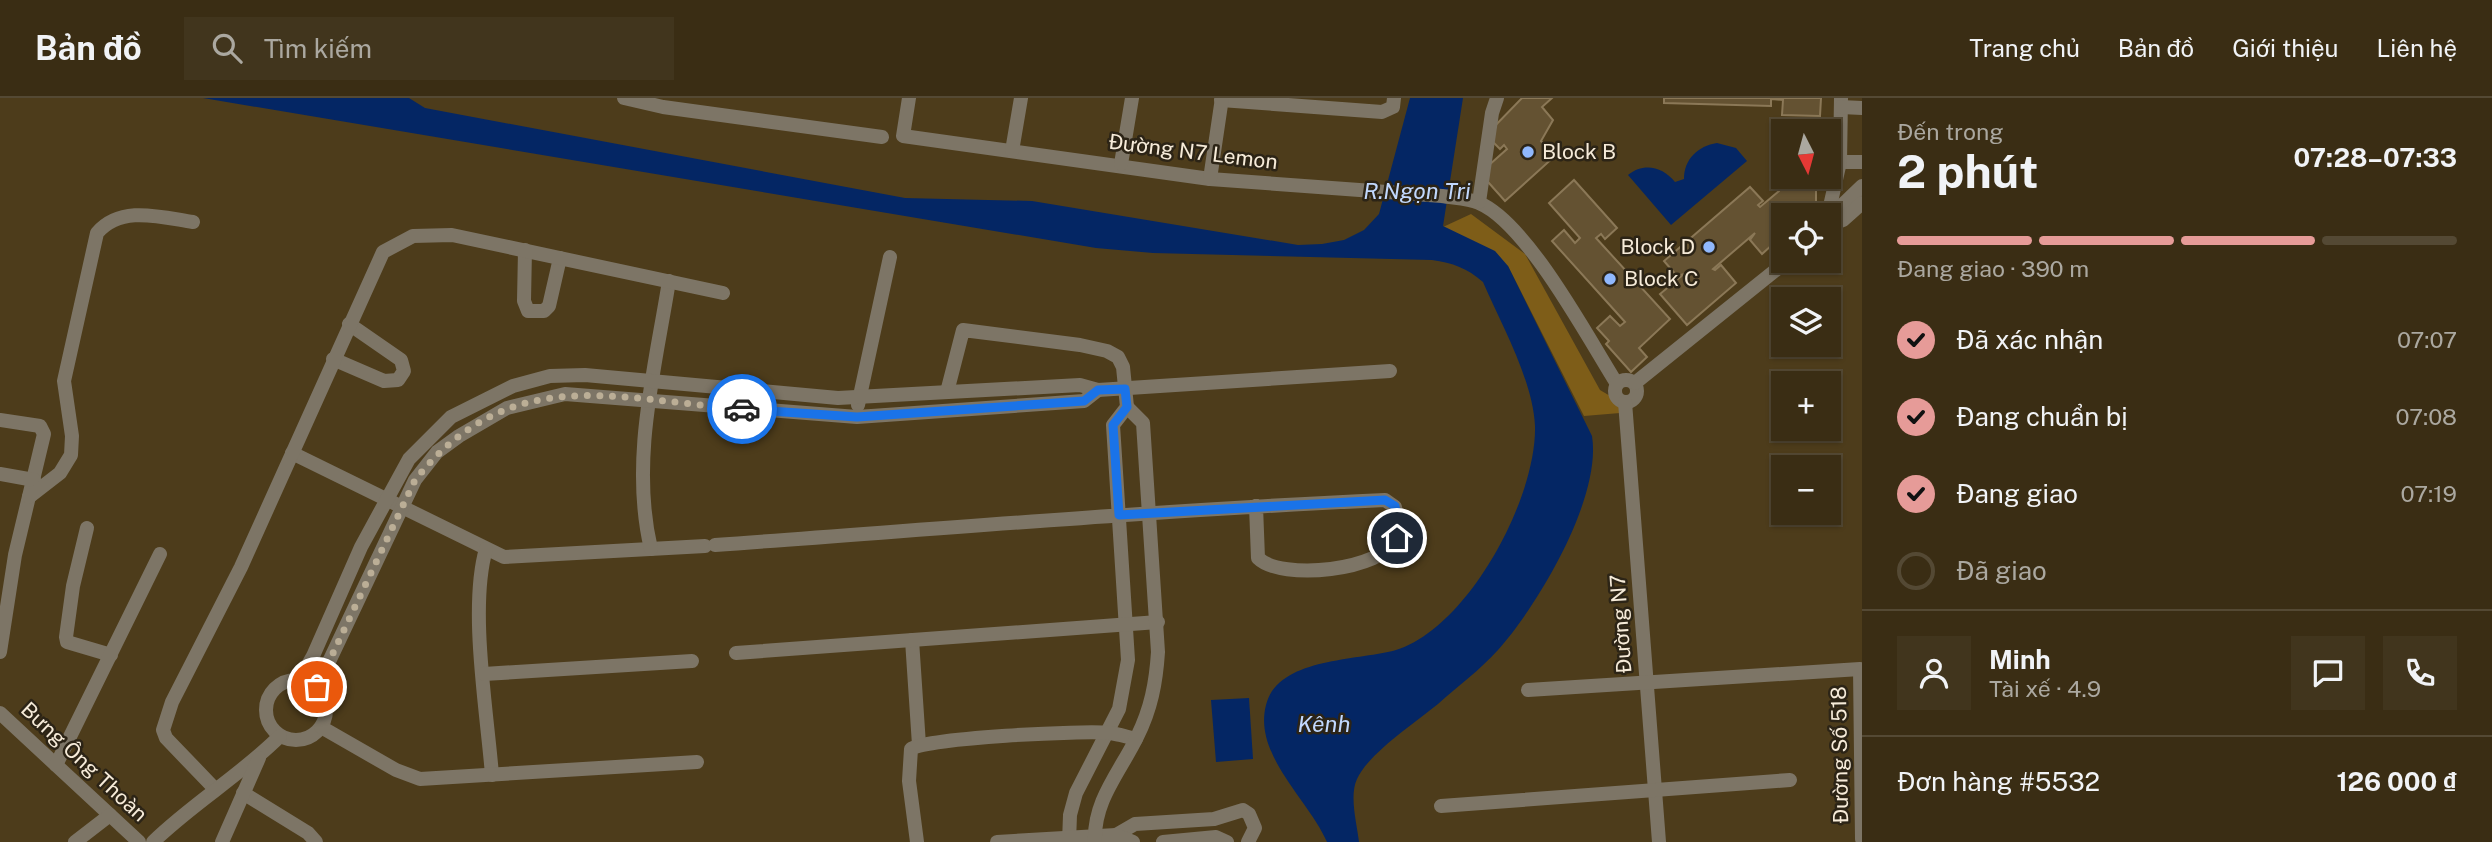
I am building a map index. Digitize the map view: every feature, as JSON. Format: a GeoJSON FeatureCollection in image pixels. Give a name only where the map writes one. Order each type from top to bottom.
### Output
{"type":"FeatureCollection","features":[{"type":"Feature","properties":{"kind":"street"},"geometry":{"type":"LineString","coordinates":[[624,98],[882,137]]}},
{"type":"Feature","properties":{"kind":"street","name":"Đường N7 Lemon"},"geometry":{"type":"LineString","coordinates":[[909,98],[903,136],[1121,164],[1210,179],[1442,196],[1479,202]]}},
{"type":"Feature","properties":{"kind":"street"},"geometry":{"type":"LineString","coordinates":[[1012,151],[1021,98]]}},
{"type":"Feature","properties":{"kind":"street"},"geometry":{"type":"LineString","coordinates":[[1121,164],[1132,98]]}},
{"type":"Feature","properties":{"kind":"street"},"geometry":{"type":"LineString","coordinates":[[1210,179],[1222,99],[1382,112],[1393,107],[1394,98]]}},
{"type":"Feature","properties":{"kind":"street"},"geometry":{"type":"LineString","coordinates":[[1497,98],[1479,202],[1502,217],[1523,237],[1617,384],[1615,394],[1625,402],[1632,401],[1637,394],[1634,383],[1628,380],[1617,384]]}},
{"type":"Feature","properties":{"kind":"street"},"geometry":{"type":"LineString","coordinates":[[1841,103],[1862,108]]}},
{"type":"Feature","properties":{"kind":"street"},"geometry":{"type":"LineString","coordinates":[[1841,162],[1862,162]]}},
{"type":"Feature","properties":{"kind":"street"},"geometry":{"type":"LineString","coordinates":[[1841,206],[1862,186]]}},
{"type":"Feature","properties":{"kind":"street"},"geometry":{"type":"LineString","coordinates":[[1841,220],[1862,203]]}},
{"type":"Feature","properties":{"kind":"street"},"geometry":{"type":"LineString","coordinates":[[29,497],[60,473],[71,455],[72,436],[64,381],[97,233],[106,222],[121,216],[148,215],[193,222]]}},
{"type":"Feature","properties":{"kind":"street"},"geometry":{"type":"LineString","coordinates":[[215,789],[178,754],[163,730],[172,702],[241,567],[383,252],[413,236],[452,235],[723,293]]}},
{"type":"Feature","properties":{"kind":"street"},"geometry":{"type":"LineString","coordinates":[[525,250],[524,301],[528,311],[544,311],[549,306],[560,258]]}},
{"type":"Feature","properties":{"kind":"street"},"geometry":{"type":"LineString","coordinates":[[857,417],[890,257]]}},
{"type":"Feature","properties":{"kind":"street"},"geometry":{"type":"LineString","coordinates":[[1634,383],[1772,273]]}},
{"type":"Feature","properties":{"kind":"street"},"geometry":{"type":"LineString","coordinates":[[651,549],[640,486],[649,400],[669,281]]}},
{"type":"Feature","properties":{"kind":"street"},"geometry":{"type":"LineString","coordinates":[[333,359],[384,381],[398,380],[404,371],[401,360],[349,324]]}},
{"type":"Feature","properties":{"kind":"street"},"geometry":{"type":"LineString","coordinates":[[947,392],[963,330],[1107,351],[1118,357],[1123,367],[1127,407],[1143,423],[1158,622],[1155,688],[1136,739],[1101,800],[1095,839]]}},
{"type":"Feature","properties":{"kind":"street"},"geometry":{"type":"LineString","coordinates":[[300,679],[313,656],[361,547],[409,459],[451,417],[483,399],[550,376],[653,381],[838,398],[1080,385],[1098,390],[1125,389],[1390,371]]}},
{"type":"Feature","properties":{"kind":"street"},"geometry":{"type":"LineString","coordinates":[[317,687],[415,480],[437,453],[459,436],[507,408],[565,394],[857,417],[1084,401],[1098,390]]}},
{"type":"Feature","properties":{"kind":"street","name":"Đường N7"},"geometry":{"type":"LineString","coordinates":[[1625,402],[1658,842]]}},
{"type":"Feature","properties":{"kind":"street"},"geometry":{"type":"LineString","coordinates":[[1069,840],[1070,815],[1076,793],[1109,733],[1125,684],[1128,625],[1113,425],[1127,407]]}},
{"type":"Feature","properties":{"kind":"street"},"geometry":{"type":"LineString","coordinates":[[0,419],[40,426],[44,435],[15,555],[0,652]]}},
{"type":"Feature","properties":{"kind":"street"},"geometry":{"type":"LineString","coordinates":[[292,453],[402,505],[486,549],[504,557],[516,558],[1119,515],[1256,506],[1385,500],[1395,506],[1399,527],[1397,538],[1389,550],[1351,566],[1287,571],[1264,564],[1258,558],[1256,506]]}},
{"type":"Feature","properties":{"kind":"street"},"geometry":{"type":"LineString","coordinates":[[0,474],[34,480]]}},
{"type":"Feature","properties":{"kind":"street"},"geometry":{"type":"LineString","coordinates":[[86,528],[73,586],[66,637],[67,642],[111,655]]}},
{"type":"Feature","properties":{"kind":"street"},"geometry":{"type":"LineString","coordinates":[[486,549],[479,573],[492,775]]}},
{"type":"Feature","properties":{"kind":"street"},"geometry":{"type":"LineString","coordinates":[[56,765],[160,554]]}},
{"type":"Feature","properties":{"kind":"street"},"geometry":{"type":"LineString","coordinates":[[736,653],[1158,622]]}},
{"type":"Feature","properties":{"kind":"street"},"geometry":{"type":"LineString","coordinates":[[912,640],[919,744]]}},
{"type":"Feature","properties":{"kind":"street"},"geometry":{"type":"LineString","coordinates":[[484,674],[692,661]]}},
{"type":"Feature","properties":{"kind":"street","name":"Đường Số 518"},"geometry":{"type":"LineString","coordinates":[[1646,681],[1860,669],[1862,839]]}},
{"type":"Feature","properties":{"kind":"street"},"geometry":{"type":"LineString","coordinates":[[300,679],[317,687],[327,704],[321,727],[310,737],[300,740],[281,736],[267,720],[267,700],[280,684],[300,679]]}},
{"type":"Feature","properties":{"kind":"street"},"geometry":{"type":"LineString","coordinates":[[1528,690],[1646,681]]}},
{"type":"Feature","properties":{"kind":"street","name":"Bưng Ông Thoàn"},"geometry":{"type":"LineString","coordinates":[[0,713],[139,842]]}},
{"type":"Feature","properties":{"kind":"street"},"geometry":{"type":"LineString","coordinates":[[321,727],[396,770],[420,779],[697,762]]}},
{"type":"Feature","properties":{"kind":"street"},"geometry":{"type":"LineString","coordinates":[[917,842],[909,781],[911,749],[919,744],[1109,733],[1136,739]]}},
{"type":"Feature","properties":{"kind":"street"},"geometry":{"type":"LineString","coordinates":[[153,842],[184,812],[259,757],[281,736]]}},
{"type":"Feature","properties":{"kind":"street"},"geometry":{"type":"LineString","coordinates":[[222,842],[259,757]]}},
{"type":"Feature","properties":{"kind":"street"},"geometry":{"type":"LineString","coordinates":[[1441,806],[1790,780]]}},
{"type":"Feature","properties":{"kind":"street"},"geometry":{"type":"LineString","coordinates":[[243,793],[309,839]]}},
{"type":"Feature","properties":{"kind":"street"},"geometry":{"type":"LineString","coordinates":[[996,842],[1095,839],[1116,835],[1135,824],[1214,819],[1243,810],[1250,814],[1255,828],[1248,842]]}},
{"type":"Feature","properties":{"kind":"street"},"geometry":{"type":"LineString","coordinates":[[75,842],[110,815]]}},
{"type":"Feature","properties":{"kind":"street"},"geometry":{"type":"LineString","coordinates":[[1116,835],[1133,842]]}},
{"type":"Feature","properties":{"kind":"street"},"geometry":{"type":"LineString","coordinates":[[1163,842],[1216,837],[1227,842]]}},
{"type":"Feature","properties":{"kind":"shaded area"},"geometry":{"type":"Polygon","coordinates":[[[1471,214],[1525,254],[1600,390],[1622,403],[1632,404],[1632,412],[1584,416],[1508,266],[1443,227],[1471,214]]]}},
{"type":"Feature","properties":{"kind":"water","name":"Kênh"},"geometry":{"type":"Polygon","coordinates":[[[203,98],[409,98],[425,108],[905,198],[1032,201],[1298,245],[1344,240],[1364,230],[1379,214],[1410,98],[1463,98],[1443,226],[1495,251],[1508,266],[1592,436],[1592,461],[1587,489],[1564,549],[1548,579],[1498,650],[1438,704],[1382,749],[1363,769],[1357,779],[1354,793],[1359,842],[1327,842],[1285,776],[1268,742],[1264,724],[1266,705],[1273,689],[1302,669],[1396,650],[1423,637],[1448,616],[1472,588],[1493,557],[1511,523],[1533,455],[1535,426],[1529,390],[1483,282],[1471,273],[1432,260],[1153,253],[1096,248],[203,98]]]}},
{"type":"Feature","properties":{"kind":"water"},"geometry":{"type":"Polygon","coordinates":[[[1717,143],[1736,148],[1747,161],[1671,225],[1628,175],[1640,169],[1653,168],[1665,173],[1675,182],[1684,179],[1686,165],[1693,155],[1704,147],[1717,143]]]}},
{"type":"Feature","properties":{"kind":"water"},"geometry":{"type":"Polygon","coordinates":[[[1249,698],[1253,759],[1216,762],[1211,700],[1249,698]]]}},
{"type":"Feature","properties":{"kind":"building","name":"Block B"},"geometry":{"type":"Polygon","coordinates":[[[1522,98],[1552,98],[1542,107],[1553,120],[1541,141],[1555,156],[1505,201],[1480,173],[1507,149],[1504,145],[1500,149],[1486,135],[1522,98]]]}},
{"type":"Feature","properties":{"kind":"building"},"geometry":{"type":"Polygon","coordinates":[[[1664,98],[1821,98],[1820,116],[1782,115],[1783,100],[1771,99],[1771,106],[1664,103],[1664,98]]]}},
{"type":"Feature","properties":{"kind":"building","name":"Block C"},"geometry":{"type":"Polygon","coordinates":[[[1574,180],[1617,228],[1605,239],[1601,234],[1596,238],[1670,319],[1639,348],[1647,357],[1631,372],[1606,344],[1609,341],[1597,328],[1610,316],[1620,326],[1625,322],[1552,241],[1564,230],[1575,243],[1580,238],[1549,203],[1574,180]]]}},
{"type":"Feature","properties":{"kind":"building","name":"Block D"},"geometry":{"type":"Polygon","coordinates":[[[1750,187],[1763,201],[1758,205],[1760,207],[1779,191],[1816,189],[1816,203],[1771,203],[1771,246],[1762,254],[1750,240],[1755,233],[1713,269],[1721,265],[1736,283],[1687,325],[1660,294],[1684,274],[1677,276],[1664,261],[1750,187]]]}},
{"type":"Feature","properties":{"kind":"way so far"},"geometry":{"type":"LineString","coordinates":[[317,687],[388,531],[415,480],[437,453],[459,436],[507,408],[565,394],[604,395],[742,409]]}},
{"type":"Feature","properties":{"kind":"place","name":"Block B"},"geometry":{"type":"Point","coordinates":[1528,152]}},
{"type":"Feature","properties":{"kind":"place","name":"Block D"},"geometry":{"type":"Point","coordinates":[1709,247]}},
{"type":"Feature","properties":{"kind":"place","name":"Block C"},"geometry":{"type":"Point","coordinates":[1610,279]}},
{"type":"Feature","properties":{"kind":"route"},"geometry":{"type":"LineString","coordinates":[[742,409],[857,417],[1084,401],[1098,390],[1125,389],[1127,407],[1113,425],[1119,515],[1385,500],[1395,506],[1399,527],[1397,538]]}},
{"type":"Feature","properties":{"kind":"water label","name":"R.Ngọn Tri"},"geometry":{"type":"Point","coordinates":[1417,191]}}]}
